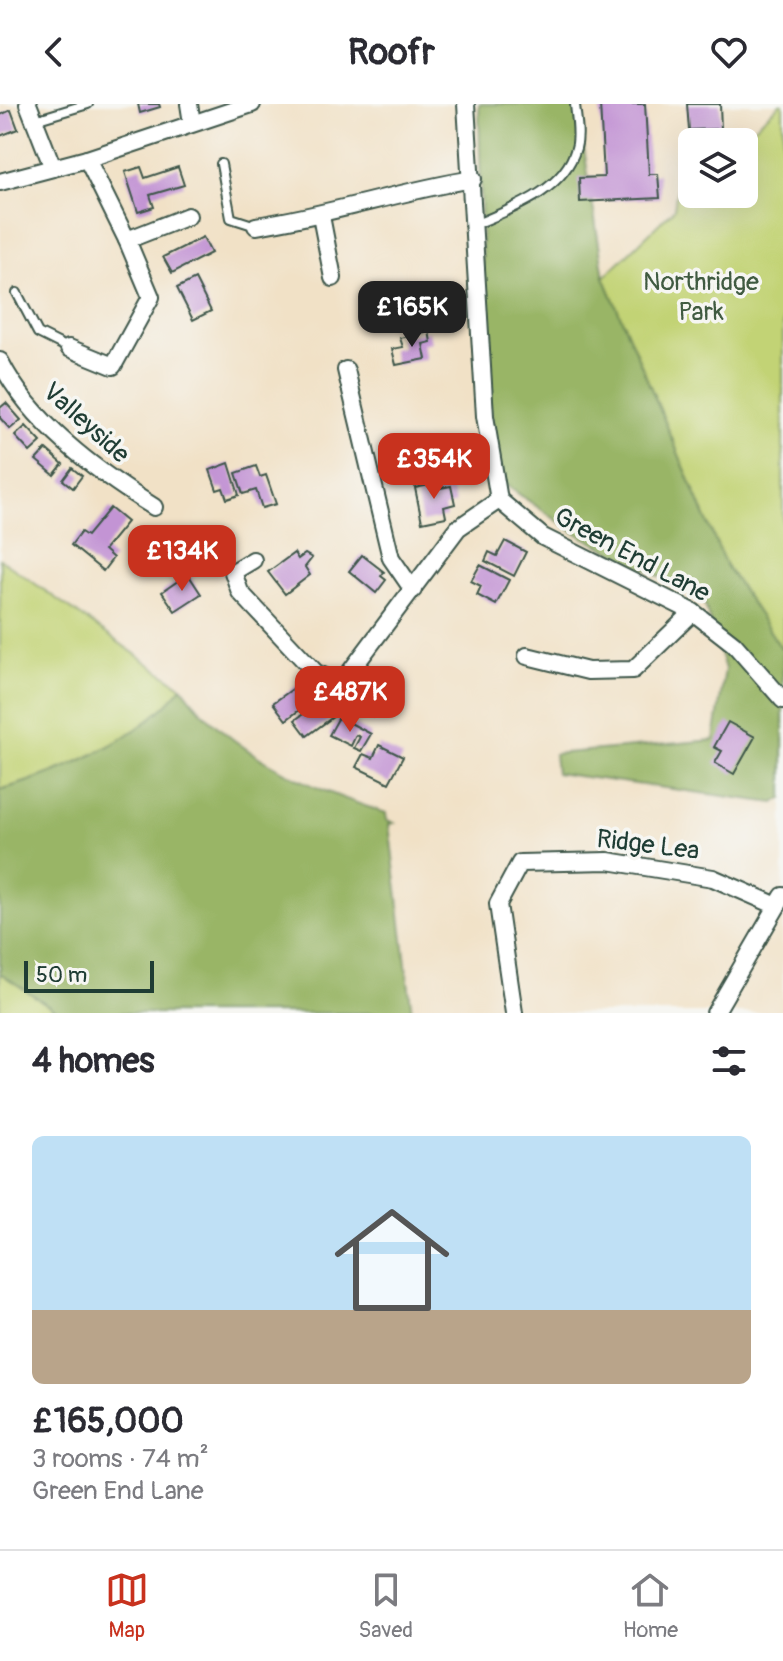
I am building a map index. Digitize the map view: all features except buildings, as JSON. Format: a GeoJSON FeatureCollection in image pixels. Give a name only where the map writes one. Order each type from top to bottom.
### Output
{"type":"FeatureCollection","features":[{"type":"Feature","properties":{"kind":"street"},"geometry":{"type":"LineString","coordinates":[[189,104],[192,123]]}},
{"type":"Feature","properties":{"kind":"street"},"geometry":{"type":"LineString","coordinates":[[0,182],[87,159],[252,104]]}},
{"type":"Feature","properties":{"kind":"street"},"geometry":{"type":"LineString","coordinates":[[341,684],[458,528],[499,500],[485,416],[473,179],[466,104]]}},
{"type":"Feature","properties":{"kind":"street"},"geometry":{"type":"LineString","coordinates":[[31,112],[53,168]]}},
{"type":"Feature","properties":{"kind":"street"},"geometry":{"type":"LineString","coordinates":[[69,348],[113,366],[151,297],[87,159]]}},
{"type":"Feature","properties":{"kind":"street"},"geometry":{"type":"LineString","coordinates":[[256,226],[321,216],[434,186],[473,179]]}},
{"type":"Feature","properties":{"kind":"street"},"geometry":{"type":"LineString","coordinates":[[127,240],[188,216]]}},
{"type":"Feature","properties":{"kind":"street"},"geometry":{"type":"LineString","coordinates":[[321,216],[333,278]]}},
{"type":"Feature","properties":{"kind":"street","name":"Valleyside"},"geometry":{"type":"LineString","coordinates":[[0,361],[15,392],[104,476],[154,507]]}},
{"type":"Feature","properties":{"kind":"street"},"geometry":{"type":"LineString","coordinates":[[346,370],[391,558],[413,590]]}},
{"type":"Feature","properties":{"kind":"street","name":"Green End Lane"},"geometry":{"type":"LineString","coordinates":[[499,500],[543,537],[693,612],[734,644],[783,700]]}},
{"type":"Feature","properties":{"kind":"street"},"geometry":{"type":"LineString","coordinates":[[253,560],[233,572],[240,592],[316,673],[341,684],[376,708]]}},
{"type":"Feature","properties":{"kind":"street"},"geometry":{"type":"LineString","coordinates":[[527,656],[588,671],[633,670],[693,612]]}},
{"type":"Feature","properties":{"kind":"street","name":"Ridge Lea"},"geometry":{"type":"LineString","coordinates":[[514,1013],[498,904],[520,863],[608,861],[713,878],[780,901],[715,1013]]}},
{"type":"Feature","properties":{"kind":"lane"},"geometry":{"type":"LineString","coordinates":[[31,112],[88,104]]}},
{"type":"Feature","properties":{"kind":"lane"},"geometry":{"type":"LineString","coordinates":[[474,225],[523,204],[567,167],[577,147],[575,104]]}},
{"type":"Feature","properties":{"kind":"lane"},"geometry":{"type":"LineString","coordinates":[[221,164],[231,218],[256,226]]}},
{"type":"Feature","properties":{"kind":"lane"},"geometry":{"type":"LineString","coordinates":[[17,293],[38,333],[69,348]]}},
{"type":"Feature","properties":{"kind":"green space"},"geometry":{"type":"Polygon","coordinates":[[[479,104],[577,104],[604,277],[725,564],[783,651],[783,798],[774,803],[556,773],[554,754],[714,740],[725,669],[703,599],[575,533],[500,481],[484,365],[479,104]]]}},
{"type":"Feature","properties":{"kind":"green space","name":"Northridge Park"},"geometry":{"type":"Polygon","coordinates":[[[783,104],[783,651],[725,564],[604,277],[674,209],[678,180],[678,208],[758,208],[758,128],[753,128],[783,104]]]}},
{"type":"Feature","properties":{"kind":"green space"},"geometry":{"type":"Polygon","coordinates":[[[0,559],[182,687],[146,722],[123,738],[49,774],[0,790],[0,559]]]}},
{"type":"Feature","properties":{"kind":"green space"},"geometry":{"type":"Polygon","coordinates":[[[182,687],[223,731],[247,749],[301,780],[386,813],[387,820],[394,823],[389,824],[412,1013],[60,1013],[0,973],[0,790],[49,774],[123,738],[146,722],[182,687]]]}},
{"type":"Feature","properties":{"kind":"green space"},"geometry":{"type":"Polygon","coordinates":[[[0,973],[60,1013],[0,1013],[0,973]]]}}]}
